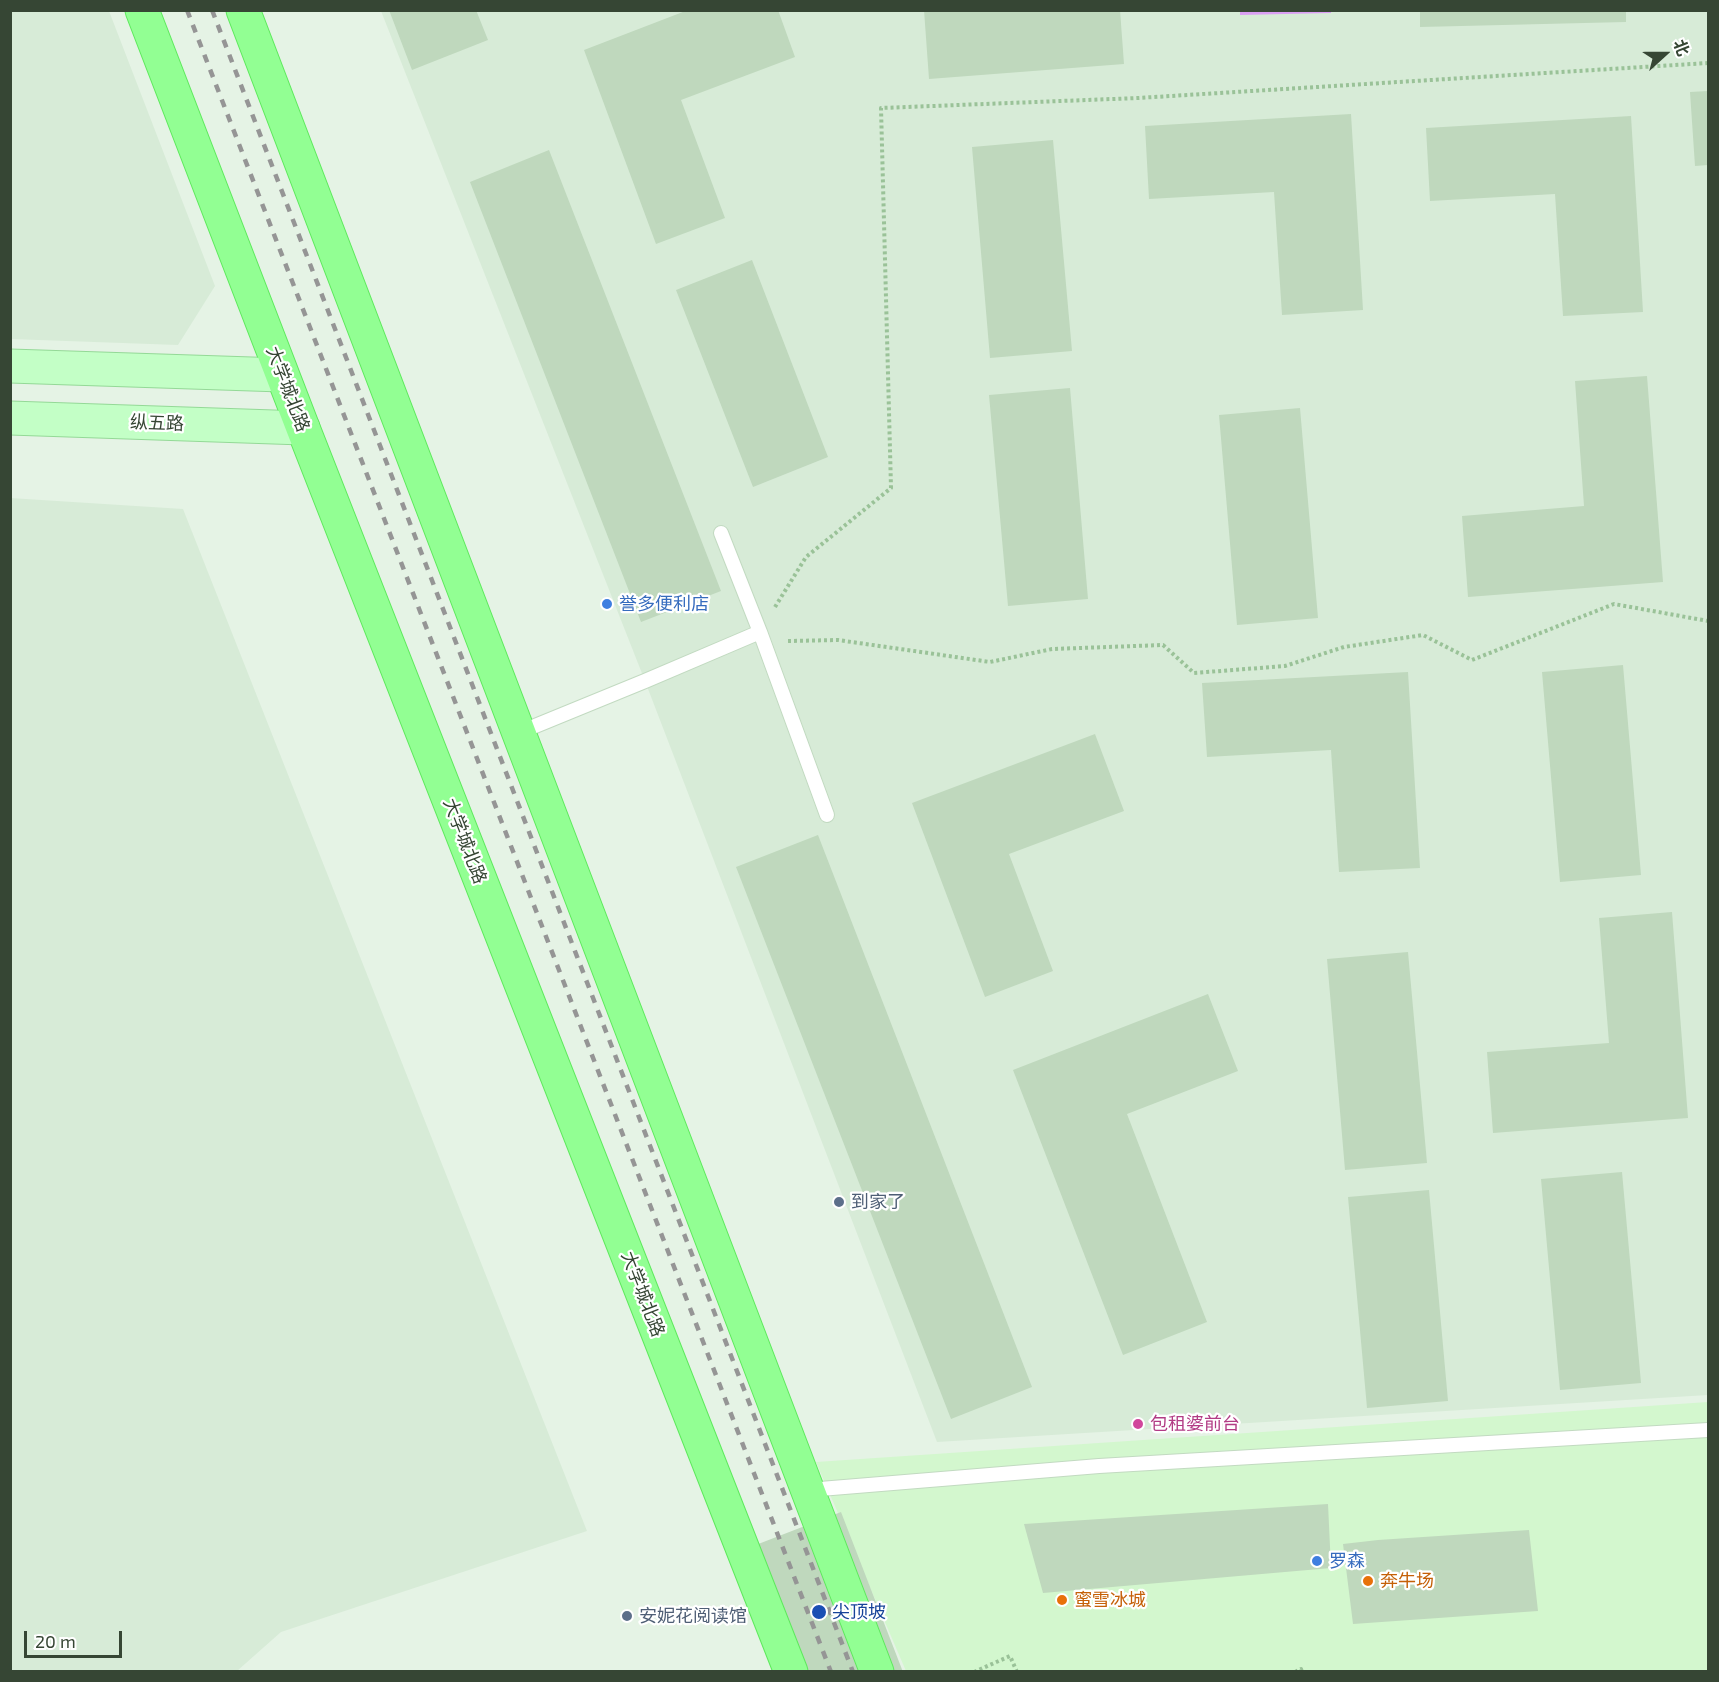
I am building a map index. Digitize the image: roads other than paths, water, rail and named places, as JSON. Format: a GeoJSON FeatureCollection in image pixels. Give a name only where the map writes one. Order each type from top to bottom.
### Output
{"type":"FeatureCollection","features":[{"type":"Feature","properties":{"kind":"main road","name":"大学城北路"},"geometry":{"type":"LineString","coordinates":[[142,10],[282,375],[791,1671]]}},
{"type":"Feature","properties":{"kind":"main road"},"geometry":{"type":"LineString","coordinates":[[243,10],[877,1671]]}},
{"type":"Feature","properties":{"kind":"main road"},"geometry":{"type":"LineString","coordinates":[[10,366],[282,375]]}},
{"type":"Feature","properties":{"kind":"main road","name":"纵五路"},"geometry":{"type":"LineString","coordinates":[[10,418],[303,428]]}},
{"type":"Feature","properties":{"kind":"lane"},"geometry":{"type":"LineString","coordinates":[[721,533],[827,815]]}},
{"type":"Feature","properties":{"kind":"lane"},"geometry":{"type":"LineString","coordinates":[[518,733],[760,632]]}},
{"type":"Feature","properties":{"kind":"lane"},"geometry":{"type":"LineString","coordinates":[[808,1490],[1099,1466],[1708,1430]]}},
{"type":"Feature","properties":{"kind":"railway"},"geometry":{"type":"LineString","coordinates":[[187,10],[831,1672]]}},
{"type":"Feature","properties":{"kind":"railway"},"geometry":{"type":"LineString","coordinates":[[212,10],[853,1672]]}},
{"type":"Feature","properties":{"kind":"place","name":"誉多便利店"},"geometry":{"type":"Point","coordinates":[607,604]}},
{"type":"Feature","properties":{"kind":"place","name":"到家了"},"geometry":{"type":"Point","coordinates":[839,1202]}},
{"type":"Feature","properties":{"kind":"place","name":"包租婆前台"},"geometry":{"type":"Point","coordinates":[1138,1424]}},
{"type":"Feature","properties":{"kind":"place","name":"罗森"},"geometry":{"type":"Point","coordinates":[1317,1561]}},
{"type":"Feature","properties":{"kind":"place","name":"奔牛场"},"geometry":{"type":"Point","coordinates":[1368,1581]}},
{"type":"Feature","properties":{"kind":"place","name":"蜜雪冰城"},"geometry":{"type":"Point","coordinates":[1062,1600]}},
{"type":"Feature","properties":{"kind":"place","name":"尖顶坡"},"geometry":{"type":"Point","coordinates":[819,1612]}},
{"type":"Feature","properties":{"kind":"place","name":"安妮花阅读馆"},"geometry":{"type":"Point","coordinates":[627,1616]}}]}
